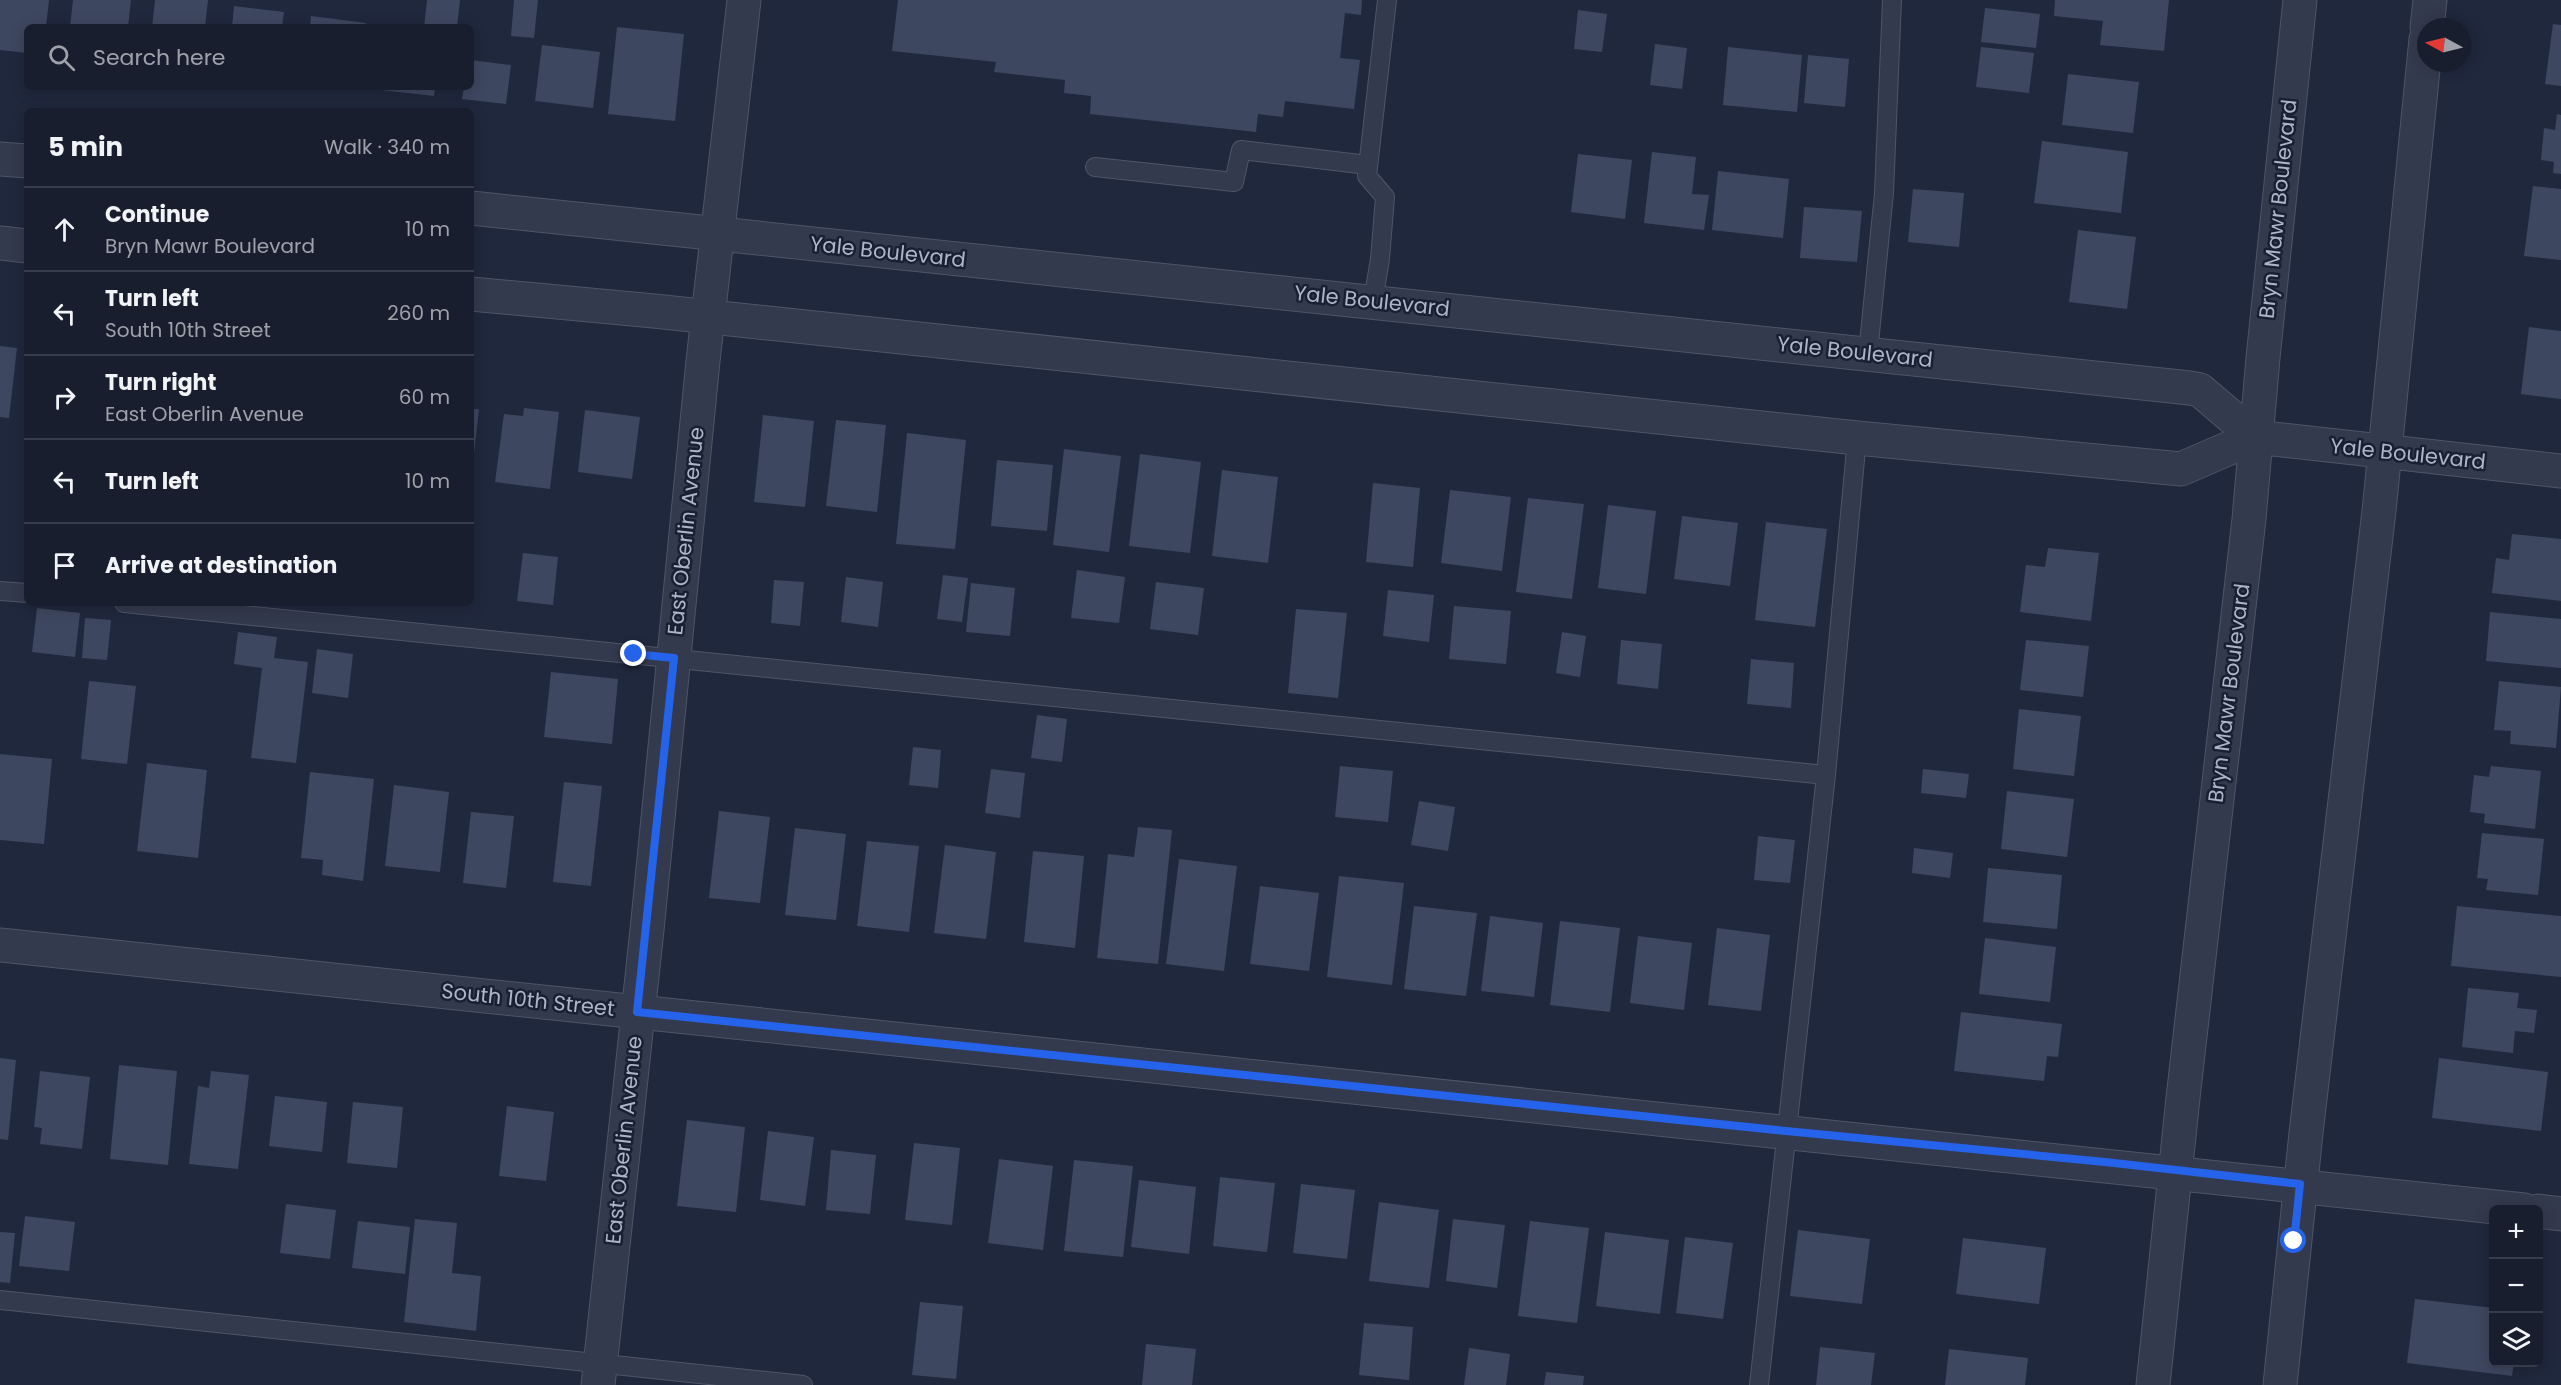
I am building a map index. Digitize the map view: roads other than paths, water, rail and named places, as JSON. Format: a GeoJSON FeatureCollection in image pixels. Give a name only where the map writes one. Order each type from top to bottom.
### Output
{"type":"FeatureCollection","features":[{"type":"Feature","properties":{"kind":"street","name":"East Oberlin Avenue"},"geometry":{"type":"LineString","coordinates":[[599,1374],[708,318],[744,0]]}},
{"type":"Feature","properties":{"kind":"street","name":"Bryn Mawr Boulevard"},"geometry":{"type":"LineString","coordinates":[[2153,1385],[2249,519],[2255,437],[2300,0]]}},
{"type":"Feature","properties":{"kind":"street"},"geometry":{"type":"LineString","coordinates":[[2428,18],[2430,0]]}},
{"type":"Feature","properties":{"kind":"street"},"geometry":{"type":"LineString","coordinates":[[2280,1385],[2300,1184],[2385,452],[2423,72]]}},
{"type":"Feature","properties":{"kind":"street"},"geometry":{"type":"LineString","coordinates":[[0,159],[24,161]]}},
{"type":"Feature","properties":{"kind":"street","name":"Yale Boulevard"},"geometry":{"type":"LineString","coordinates":[[474,208],[1868,353],[2200,390],[2255,437]]}},
{"type":"Feature","properties":{"kind":"street"},"geometry":{"type":"LineString","coordinates":[[0,243],[24,246]]}},
{"type":"Feature","properties":{"kind":"street","name":"Yale Boulevard"},"geometry":{"type":"LineString","coordinates":[[474,294],[1857,438],[2181,469],[2255,437],[2561,471]]}},
{"type":"Feature","properties":{"kind":"street","name":"South 10th Street"},"geometry":{"type":"LineString","coordinates":[[0,945],[2489,1205]]}},
{"type":"Feature","properties":{"kind":"street"},"geometry":{"type":"LineString","coordinates":[[2543,1212],[2561,1214]]}},
{"type":"Feature","properties":{"kind":"lane"},"geometry":{"type":"LineString","coordinates":[[1373,301],[1380,259],[1385,197],[1367,176],[1387,0]]}},
{"type":"Feature","properties":{"kind":"lane"},"geometry":{"type":"LineString","coordinates":[[1868,353],[1884,193],[1892,0]]}},
{"type":"Feature","properties":{"kind":"lane"},"geometry":{"type":"LineString","coordinates":[[1095,167],[1234,182],[1241,150],[1368,165]]}},
{"type":"Feature","properties":{"kind":"lane"},"geometry":{"type":"LineString","coordinates":[[1759,1385],[1826,775],[1857,438]]}},
{"type":"Feature","properties":{"kind":"lane"},"geometry":{"type":"LineString","coordinates":[[0,591],[24,593]]}},
{"type":"Feature","properties":{"kind":"lane"},"geometry":{"type":"LineString","coordinates":[[154,606],[1826,775]]}},
{"type":"Feature","properties":{"kind":"lane"},"geometry":{"type":"LineString","coordinates":[[0,1300],[599,1374],[803,1385]]}}]}
